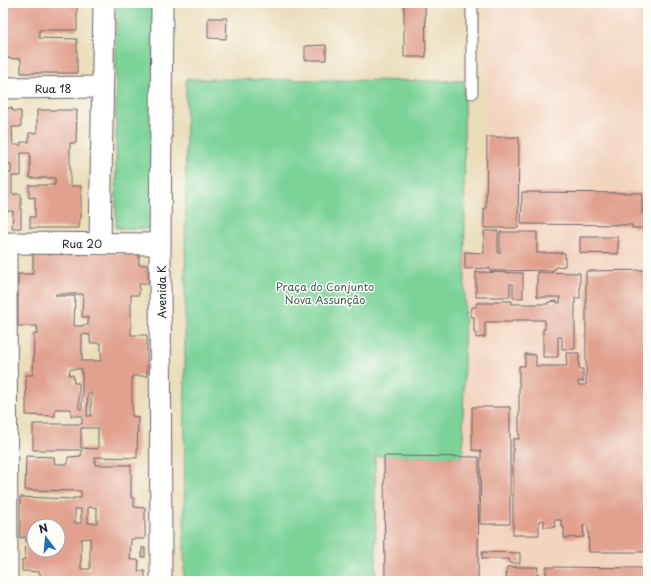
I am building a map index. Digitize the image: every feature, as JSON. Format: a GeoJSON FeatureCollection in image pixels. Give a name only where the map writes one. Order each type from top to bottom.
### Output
{"type":"FeatureCollection","features":[{"type":"Feature","properties":{"kind":"street"},"geometry":{"type":"LineString","coordinates":[[100,243],[104,3]]}},
{"type":"Feature","properties":{"kind":"street","name":"Avenida K"},"geometry":{"type":"LineString","coordinates":[[162,3],[160,244],[162,581]]}},
{"type":"Feature","properties":{"kind":"street","name":"Rua 18"},"geometry":{"type":"LineString","coordinates":[[3,88],[102,87]]}},
{"type":"Feature","properties":{"kind":"street"},"geometry":{"type":"LineString","coordinates":[[5,243],[7,581]]}},
{"type":"Feature","properties":{"kind":"street","name":"Rua 20"},"geometry":{"type":"LineString","coordinates":[[5,243],[160,244]]}},
{"type":"Feature","properties":{"kind":"lane"},"geometry":{"type":"LineString","coordinates":[[472,3],[472,93]]}},
{"type":"Feature","properties":{"kind":"shaded area"},"geometry":{"type":"Polygon","coordinates":[[[486,3],[648,3],[648,581],[376,581],[375,456],[463,457],[465,252],[484,252],[486,3]]]}},
{"type":"Feature","properties":{"kind":"green space"},"geometry":{"type":"Polygon","coordinates":[[[116,3],[155,3],[155,229],[116,228],[116,3]]]}},
{"type":"Feature","properties":{"kind":"green space","name":"Praça do Conjunto Nova Assunção"},"geometry":{"type":"Polygon","coordinates":[[[186,79],[464,81],[465,269],[463,457],[375,456],[376,581],[184,581],[186,79]]]}},
{"type":"Feature","properties":{"kind":"building"},"geometry":{"type":"Polygon","coordinates":[[[3,3],[77,3],[77,30],[39,30],[39,38],[77,39],[77,73],[21,73],[21,59],[3,58],[3,3]]]}},
{"type":"Feature","properties":{"kind":"building"},"geometry":{"type":"Polygon","coordinates":[[[307,3],[328,3],[328,7],[307,7],[307,3]]]}},
{"type":"Feature","properties":{"kind":"building"},"geometry":{"type":"Polygon","coordinates":[[[404,3],[425,3],[426,57],[404,57],[404,3]]]}},
{"type":"Feature","properties":{"kind":"building"},"geometry":{"type":"Polygon","coordinates":[[[208,18],[227,18],[226,39],[208,38],[208,18]]]}},
{"type":"Feature","properties":{"kind":"building"},"geometry":{"type":"Polygon","coordinates":[[[326,45],[326,60],[305,60],[305,46],[326,45]]]}},
{"type":"Feature","properties":{"kind":"building"},"geometry":{"type":"Polygon","coordinates":[[[3,108],[12,108],[13,111],[21,111],[21,127],[12,127],[13,145],[21,145],[21,142],[29,142],[29,133],[37,133],[37,110],[77,110],[76,143],[70,143],[70,186],[81,186],[81,219],[79,219],[79,228],[30,228],[30,217],[35,217],[35,197],[29,198],[29,185],[55,185],[55,178],[30,178],[30,153],[21,153],[21,176],[12,176],[12,194],[21,194],[21,228],[12,228],[13,211],[3,211],[3,173],[11,173],[11,164],[3,164],[3,108]]]}},
{"type":"Feature","properties":{"kind":"building"},"geometry":{"type":"Polygon","coordinates":[[[487,137],[519,137],[518,228],[484,228],[484,208],[486,208],[487,137]]]}},
{"type":"Feature","properties":{"kind":"building"},"geometry":{"type":"Polygon","coordinates":[[[522,192],[642,193],[642,214],[648,214],[648,228],[632,228],[632,225],[521,224],[522,192]]]}},
{"type":"Feature","properties":{"kind":"building"},"geometry":{"type":"Polygon","coordinates":[[[484,231],[498,231],[498,253],[500,253],[500,232],[537,232],[537,253],[565,253],[565,266],[555,267],[555,270],[490,271],[490,268],[465,269],[465,252],[484,253],[484,231]]]}},
{"type":"Feature","properties":{"kind":"building"},"geometry":{"type":"Polygon","coordinates":[[[580,237],[618,237],[618,254],[580,253],[580,237]]]}},
{"type":"Feature","properties":{"kind":"building"},"geometry":{"type":"Polygon","coordinates":[[[33,253],[139,254],[139,265],[148,265],[148,284],[139,284],[139,295],[131,295],[131,335],[147,335],[147,376],[132,376],[132,416],[138,417],[137,458],[95,457],[95,465],[131,465],[131,498],[134,498],[134,507],[145,508],[145,539],[131,539],[130,560],[139,560],[138,571],[145,571],[145,581],[95,581],[95,579],[93,579],[93,581],[80,581],[80,579],[71,579],[71,581],[31,581],[31,579],[40,579],[40,572],[22,571],[22,560],[25,559],[26,537],[20,538],[20,497],[81,498],[81,491],[25,490],[26,456],[54,457],[55,464],[68,464],[68,457],[81,456],[82,450],[33,450],[33,424],[82,424],[82,416],[71,416],[71,409],[55,409],[55,416],[26,415],[26,375],[33,375],[34,334],[38,334],[37,326],[18,326],[18,274],[33,274],[33,253]],[[56,294],[56,296],[75,296],[74,326],[88,325],[88,317],[82,317],[83,294],[56,294]],[[82,334],[82,361],[101,361],[101,343],[90,343],[90,335],[82,334]],[[70,369],[69,375],[73,375],[74,383],[79,383],[79,409],[82,409],[82,369],[70,369]],[[88,393],[87,416],[91,416],[91,393],[88,393]],[[81,428],[81,448],[98,449],[98,428],[81,428]],[[88,507],[88,523],[97,523],[97,508],[88,507]],[[75,509],[75,523],[81,523],[81,509],[75,509]],[[90,538],[81,539],[81,569],[90,569],[90,538]]]}},
{"type":"Feature","properties":{"kind":"building"},"geometry":{"type":"Polygon","coordinates":[[[648,270],[648,552],[589,552],[588,525],[583,526],[584,537],[564,538],[564,527],[562,527],[561,520],[554,520],[555,527],[544,527],[544,520],[539,521],[539,535],[513,535],[513,439],[519,439],[519,366],[525,366],[525,354],[536,355],[536,366],[567,366],[566,353],[579,353],[579,369],[583,369],[583,382],[578,381],[578,385],[586,385],[586,271],[648,270]]]}},
{"type":"Feature","properties":{"kind":"building"},"geometry":{"type":"Polygon","coordinates":[[[476,272],[523,273],[523,298],[513,298],[513,284],[510,284],[510,297],[476,297],[476,272]]]}},
{"type":"Feature","properties":{"kind":"building"},"geometry":{"type":"Polygon","coordinates":[[[537,272],[580,273],[580,298],[575,298],[575,349],[562,349],[562,337],[558,337],[558,357],[543,357],[543,329],[545,329],[545,320],[485,322],[485,337],[476,338],[476,333],[474,333],[474,317],[471,317],[472,307],[476,307],[476,303],[512,301],[512,304],[548,304],[548,302],[557,301],[557,303],[560,303],[560,297],[537,297],[537,272]]]}},
{"type":"Feature","properties":{"kind":"building"},"geometry":{"type":"Polygon","coordinates":[[[472,407],[510,407],[510,524],[480,524],[481,451],[472,450],[472,407]]]}},
{"type":"Feature","properties":{"kind":"building"},"geometry":{"type":"Polygon","coordinates":[[[384,456],[479,457],[478,581],[385,581],[384,456]]]}},
{"type":"Feature","properties":{"kind":"building"},"geometry":{"type":"Polygon","coordinates":[[[142,548],[145,548],[145,557],[142,557],[142,548]]]}},
{"type":"Feature","properties":{"kind":"building"},"geometry":{"type":"Polygon","coordinates":[[[482,552],[520,553],[520,563],[509,563],[509,559],[482,559],[482,552]]]}},
{"type":"Feature","properties":{"kind":"building"},"geometry":{"type":"Polygon","coordinates":[[[507,567],[538,567],[537,576],[543,576],[543,581],[506,581],[507,567]]]}},
{"type":"Feature","properties":{"kind":"building"},"geometry":{"type":"Polygon","coordinates":[[[546,567],[648,568],[648,581],[546,581],[546,567]]]}}]}
